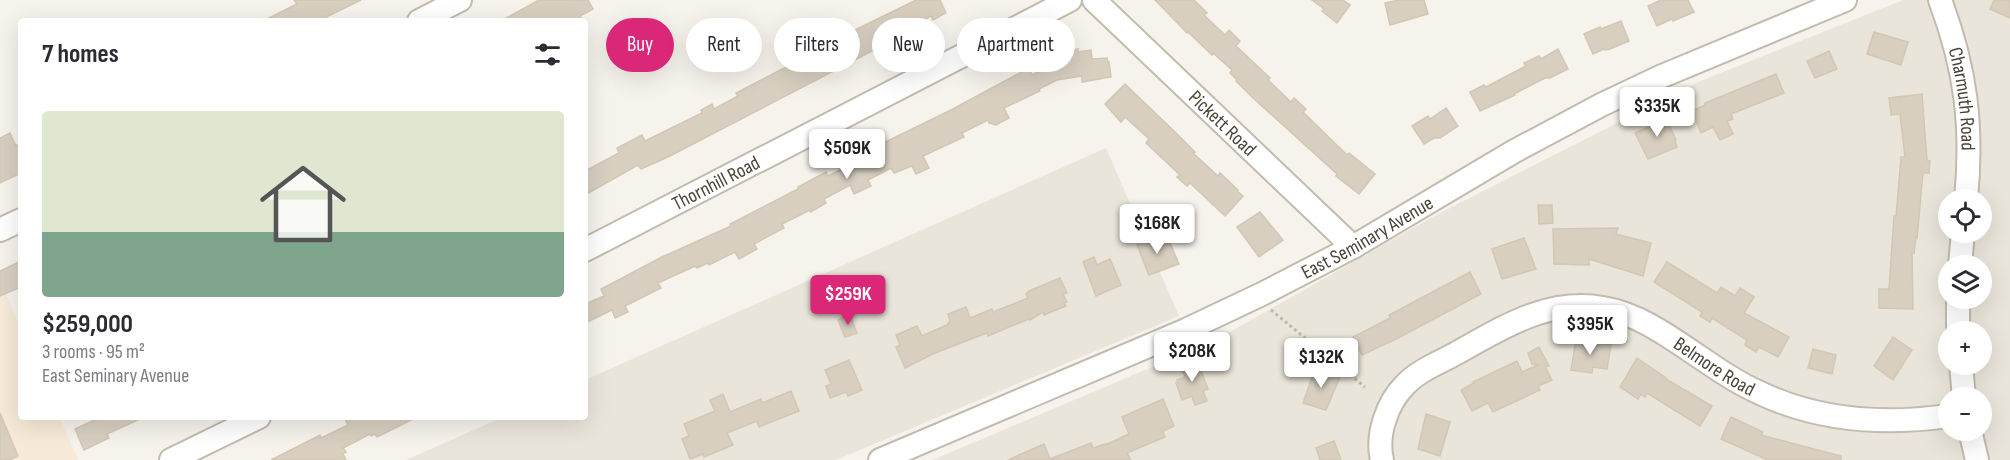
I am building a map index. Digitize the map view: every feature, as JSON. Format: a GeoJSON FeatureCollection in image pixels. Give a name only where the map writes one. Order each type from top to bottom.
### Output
{"type":"FeatureCollection","features":[{"type":"Feature","properties":{"kind":"street"},"geometry":{"type":"LineString","coordinates":[[425,18],[460,0]]}},
{"type":"Feature","properties":{"kind":"street","name":"Thornhill Road"},"geometry":{"type":"LineString","coordinates":[[588,248],[1070,0]]}},
{"type":"Feature","properties":{"kind":"street","name":"Pickett Road"},"geometry":{"type":"LineString","coordinates":[[1094,0],[1353,247]]}},
{"type":"Feature","properties":{"kind":"street","name":"East Seminary Avenue"},"geometry":{"type":"LineString","coordinates":[[880,460],[1186,330],[1308,272],[1513,152],[1601,105],[1660,77],[1845,0]]}},
{"type":"Feature","properties":{"kind":"street","name":"Charmuth Road"},"geometry":{"type":"LineString","coordinates":[[1940,0],[1953,35],[1964,81],[1969,131],[1966,189]]}},
{"type":"Feature","properties":{"kind":"street"},"geometry":{"type":"LineString","coordinates":[[0,230],[18,221]]}},
{"type":"Feature","properties":{"kind":"street","name":"Belmore Road"},"geometry":{"type":"LineString","coordinates":[[1382,460],[1381,436],[1385,418],[1393,400],[1405,384],[1420,372],[1519,319],[1562,306],[1583,305],[1629,315],[1656,329],[1756,392],[1813,412],[1842,418],[1874,420],[1901,421],[1938,417]]}},
{"type":"Feature","properties":{"kind":"street"},"geometry":{"type":"LineString","coordinates":[[171,460],[253,420]]}},
{"type":"Feature","properties":{"kind":"street"},"geometry":{"type":"LineString","coordinates":[[1973,441],[1977,460]]}},
{"type":"Feature","properties":{"kind":"path"},"geometry":{"type":"LineString","coordinates":[[1272,312],[1365,387]]}},
{"type":"Feature","properties":{"kind":"shaded area"},"geometry":{"type":"Polygon","coordinates":[[[1903,0],[2010,0],[2010,460],[932,460],[1214,341],[1436,215],[1698,82],[1903,0]]]}},
{"type":"Feature","properties":{"kind":"shaded area"},"geometry":{"type":"Polygon","coordinates":[[[1106,148],[1179,316],[836,460],[406,460],[496,420],[588,420],[588,379],[1106,148]]]}},
{"type":"Feature","properties":{"kind":"shaded area"},"geometry":{"type":"Polygon","coordinates":[[[0,280],[18,322],[18,420],[60,420],[78,460],[0,460],[0,280]]]}},
{"type":"Feature","properties":{"kind":"building"},"geometry":{"type":"Polygon","coordinates":[[[294,0],[361,0],[324,18],[269,18],[297,4],[294,0]]]}},
{"type":"Feature","properties":{"kind":"building"},"geometry":{"type":"Polygon","coordinates":[[[539,0],[588,0],[593,9],[580,16],[581,18],[506,18],[539,0]]]}},
{"type":"Feature","properties":{"kind":"building"},"geometry":{"type":"Polygon","coordinates":[[[916,0],[940,0],[946,13],[937,18],[931,16],[927,18],[880,18],[916,0]]]}},
{"type":"Feature","properties":{"kind":"building"},"geometry":{"type":"Polygon","coordinates":[[[1155,0],[1194,0],[1207,13],[1204,15],[1225,35],[1229,30],[1240,41],[1236,46],[1270,78],[1268,80],[1291,102],[1294,98],[1306,109],[1303,112],[1347,155],[1349,153],[1375,174],[1359,194],[1336,176],[1337,174],[1252,97],[1230,73],[1232,70],[1187,33],[1155,0]]]}},
{"type":"Feature","properties":{"kind":"building"},"geometry":{"type":"Polygon","coordinates":[[[1312,0],[1343,0],[1350,5],[1337,23],[1312,0]]]}},
{"type":"Feature","properties":{"kind":"building"},"geometry":{"type":"Polygon","coordinates":[[[1399,0],[1424,0],[1428,14],[1390,25],[1385,3],[1399,0]]]}},
{"type":"Feature","properties":{"kind":"building"},"geometry":{"type":"Polygon","coordinates":[[[1661,0],[1688,0],[1694,12],[1657,26],[1648,6],[1661,0]]]}},
{"type":"Feature","properties":{"kind":"building"},"geometry":{"type":"Polygon","coordinates":[[[1994,0],[2010,0],[2010,18],[1990,9],[1994,0]]]}},
{"type":"Feature","properties":{"kind":"building"},"geometry":{"type":"Polygon","coordinates":[[[1621,21],[1629,41],[1593,54],[1584,34],[1621,21]]]}},
{"type":"Feature","properties":{"kind":"building"},"geometry":{"type":"Polygon","coordinates":[[[872,22],[872,51],[860,57],[860,28],[872,22]]]}},
{"type":"Feature","properties":{"kind":"building"},"geometry":{"type":"Polygon","coordinates":[[[1874,32],[1908,42],[1901,65],[1867,54],[1874,32]]]}},
{"type":"Feature","properties":{"kind":"building"},"geometry":{"type":"Polygon","coordinates":[[[1078,49],[1078,52],[1091,50],[1092,59],[1107,58],[1111,77],[1082,82],[1082,76],[1057,80],[1004,108],[1009,118],[996,125],[989,123],[988,120],[962,133],[964,137],[923,156],[929,168],[916,174],[912,166],[894,173],[891,168],[868,180],[871,186],[854,194],[850,185],[824,199],[826,203],[811,212],[810,210],[782,224],[784,228],[754,244],[757,249],[739,259],[735,252],[709,265],[708,263],[697,268],[695,266],[658,283],[661,288],[625,306],[628,312],[615,318],[612,310],[588,322],[588,303],[604,296],[601,289],[662,257],[731,226],[730,224],[826,172],[828,176],[857,162],[856,159],[880,147],[879,145],[1022,72],[1031,72],[1032,75],[1038,72],[1075,72],[1075,50],[1078,49]]]}},
{"type":"Feature","properties":{"kind":"building"},"geometry":{"type":"Polygon","coordinates":[[[1558,49],[1568,69],[1480,111],[1470,92],[1484,85],[1486,87],[1526,66],[1524,63],[1539,56],[1541,59],[1558,49]]]}},
{"type":"Feature","properties":{"kind":"building"},"geometry":{"type":"Polygon","coordinates":[[[1829,51],[1837,69],[1815,78],[1807,61],[1829,51]]]}},
{"type":"Feature","properties":{"kind":"building"},"geometry":{"type":"Polygon","coordinates":[[[776,72],[832,72],[670,156],[641,169],[638,165],[588,193],[588,169],[619,153],[617,148],[642,135],[645,141],[702,113],[701,110],[712,104],[714,109],[738,96],[736,93],[776,72]]]}},
{"type":"Feature","properties":{"kind":"building"},"geometry":{"type":"Polygon","coordinates":[[[1776,74],[1784,93],[1731,114],[1733,119],[1727,121],[1733,134],[1720,140],[1713,127],[1701,133],[1692,111],[1705,103],[1776,74]]]}},
{"type":"Feature","properties":{"kind":"building"},"geometry":{"type":"Polygon","coordinates":[[[1125,84],[1195,152],[1193,153],[1218,176],[1220,173],[1243,196],[1225,216],[1190,183],[1187,186],[1177,177],[1180,175],[1146,143],[1149,139],[1125,117],[1121,122],[1105,104],[1125,84]]]}},
{"type":"Feature","properties":{"kind":"building"},"geometry":{"type":"Polygon","coordinates":[[[1922,94],[1927,160],[1930,161],[1929,173],[1923,173],[1917,238],[1914,253],[1912,252],[1913,309],[1879,308],[1879,289],[1889,289],[1901,157],[1905,157],[1900,114],[1891,115],[1889,98],[1922,94]]]}},
{"type":"Feature","properties":{"kind":"building"},"geometry":{"type":"Polygon","coordinates":[[[1446,108],[1458,126],[1440,138],[1434,138],[1424,144],[1412,126],[1428,116],[1430,119],[1446,108]]]}},
{"type":"Feature","properties":{"kind":"building"},"geometry":{"type":"Polygon","coordinates":[[[1664,114],[1677,147],[1648,159],[1635,133],[1654,125],[1652,119],[1664,114]]]}},
{"type":"Feature","properties":{"kind":"building"},"geometry":{"type":"Polygon","coordinates":[[[10,133],[16,146],[18,145],[18,174],[0,183],[0,138],[10,133]]]}},
{"type":"Feature","properties":{"kind":"building"},"geometry":{"type":"Polygon","coordinates":[[[1538,205],[1552,205],[1553,223],[1539,224],[1538,205]]]}},
{"type":"Feature","properties":{"kind":"building"},"geometry":{"type":"Polygon","coordinates":[[[1260,212],[1283,240],[1259,257],[1237,227],[1260,212]]]}},
{"type":"Feature","properties":{"kind":"building"},"geometry":{"type":"Polygon","coordinates":[[[1618,228],[1616,234],[1651,243],[1643,276],[1589,259],[1589,265],[1554,264],[1553,229],[1618,228]]]}},
{"type":"Feature","properties":{"kind":"building"},"geometry":{"type":"Polygon","coordinates":[[[1160,236],[1164,245],[1170,243],[1179,264],[1149,275],[1137,245],[1160,236]]]}},
{"type":"Feature","properties":{"kind":"building"},"geometry":{"type":"Polygon","coordinates":[[[1524,238],[1536,269],[1502,279],[1492,249],[1524,238]]]}},
{"type":"Feature","properties":{"kind":"building"},"geometry":{"type":"Polygon","coordinates":[[[1094,257],[1097,265],[1110,259],[1121,285],[1096,296],[1083,262],[1094,257]]]}},
{"type":"Feature","properties":{"kind":"building"},"geometry":{"type":"Polygon","coordinates":[[[18,262],[18,288],[0,296],[0,271],[18,262]]]}},
{"type":"Feature","properties":{"kind":"building"},"geometry":{"type":"Polygon","coordinates":[[[1667,262],[1717,293],[1721,287],[1735,296],[1740,288],[1754,297],[1744,313],[1789,337],[1778,357],[1759,347],[1756,352],[1745,345],[1747,340],[1712,318],[1710,322],[1700,316],[1702,312],[1654,282],[1667,262]]]}},
{"type":"Feature","properties":{"kind":"building"},"geometry":{"type":"Polygon","coordinates":[[[1470,272],[1481,294],[1362,355],[1353,337],[1470,272]]]}},
{"type":"Feature","properties":{"kind":"building"},"geometry":{"type":"Polygon","coordinates":[[[1060,278],[1067,293],[1063,294],[1067,302],[1064,303],[1066,306],[1044,315],[1043,312],[1030,320],[988,336],[987,333],[935,353],[905,368],[896,347],[900,345],[896,335],[917,326],[922,336],[949,324],[948,314],[966,307],[970,318],[992,309],[993,312],[1028,298],[1026,294],[1029,291],[1060,278]]]}},
{"type":"Feature","properties":{"kind":"building"},"geometry":{"type":"Polygon","coordinates":[[[850,315],[857,333],[845,337],[838,320],[850,315]]]}},
{"type":"Feature","properties":{"kind":"building"},"geometry":{"type":"Polygon","coordinates":[[[1893,337],[1912,350],[1893,380],[1874,366],[1893,337]]]}},
{"type":"Feature","properties":{"kind":"building"},"geometry":{"type":"Polygon","coordinates":[[[1576,340],[1611,345],[1607,369],[1593,367],[1592,373],[1571,370],[1576,340]]]}},
{"type":"Feature","properties":{"kind":"building"},"geometry":{"type":"Polygon","coordinates":[[[1539,347],[1549,366],[1545,366],[1552,380],[1538,386],[1540,390],[1493,412],[1488,403],[1472,411],[1461,390],[1517,361],[1522,372],[1538,365],[1532,364],[1528,353],[1539,347]]]}},
{"type":"Feature","properties":{"kind":"building"},"geometry":{"type":"Polygon","coordinates":[[[1813,349],[1836,355],[1832,374],[1808,368],[1813,349]]]}},
{"type":"Feature","properties":{"kind":"building"},"geometry":{"type":"Polygon","coordinates":[[[1637,358],[1666,379],[1712,406],[1700,426],[1647,393],[1645,397],[1641,394],[1638,399],[1620,387],[1637,358]]]}},
{"type":"Feature","properties":{"kind":"building"},"geometry":{"type":"Polygon","coordinates":[[[849,360],[862,390],[848,396],[846,392],[830,398],[826,386],[831,384],[825,370],[849,360]]]}},
{"type":"Feature","properties":{"kind":"building"},"geometry":{"type":"Polygon","coordinates":[[[1191,360],[1194,367],[1199,365],[1208,389],[1203,391],[1207,401],[1195,405],[1192,396],[1182,400],[1176,383],[1178,383],[1177,380],[1185,377],[1180,364],[1191,360]]]}},
{"type":"Feature","properties":{"kind":"building"},"geometry":{"type":"Polygon","coordinates":[[[1315,369],[1340,377],[1326,410],[1303,403],[1315,369]]]}},
{"type":"Feature","properties":{"kind":"building"},"geometry":{"type":"Polygon","coordinates":[[[791,391],[799,411],[759,427],[757,421],[727,433],[733,445],[704,457],[703,454],[690,459],[682,439],[689,436],[684,424],[715,411],[710,400],[723,394],[730,412],[761,399],[762,403],[791,391]]]}},
{"type":"Feature","properties":{"kind":"building"},"geometry":{"type":"Polygon","coordinates":[[[1163,399],[1174,426],[1163,431],[1165,437],[1127,453],[1131,460],[1008,460],[1044,444],[1050,459],[1091,443],[1093,448],[1105,445],[1129,434],[1122,417],[1163,399]]]}},
{"type":"Feature","properties":{"kind":"building"},"geometry":{"type":"Polygon","coordinates":[[[0,413],[18,456],[9,460],[0,460],[0,413]]]}},
{"type":"Feature","properties":{"kind":"building"},"geometry":{"type":"Polygon","coordinates":[[[1426,414],[1450,422],[1440,456],[1418,449],[1426,414]]]}},
{"type":"Feature","properties":{"kind":"building"},"geometry":{"type":"Polygon","coordinates":[[[1731,417],[1763,432],[1761,435],[1841,456],[1841,460],[1768,460],[1721,439],[1731,417]]]}},
{"type":"Feature","properties":{"kind":"building"},"geometry":{"type":"Polygon","coordinates":[[[94,420],[137,420],[107,434],[109,438],[84,450],[75,429],[94,420]]]}},
{"type":"Feature","properties":{"kind":"building"},"geometry":{"type":"Polygon","coordinates":[[[346,420],[411,420],[377,437],[375,434],[371,436],[370,434],[343,448],[346,452],[343,454],[346,460],[271,460],[320,435],[321,438],[348,425],[346,420]]]}},
{"type":"Feature","properties":{"kind":"building"},"geometry":{"type":"Polygon","coordinates":[[[1334,441],[1341,460],[1320,460],[1316,448],[1334,441]]]}}]}
